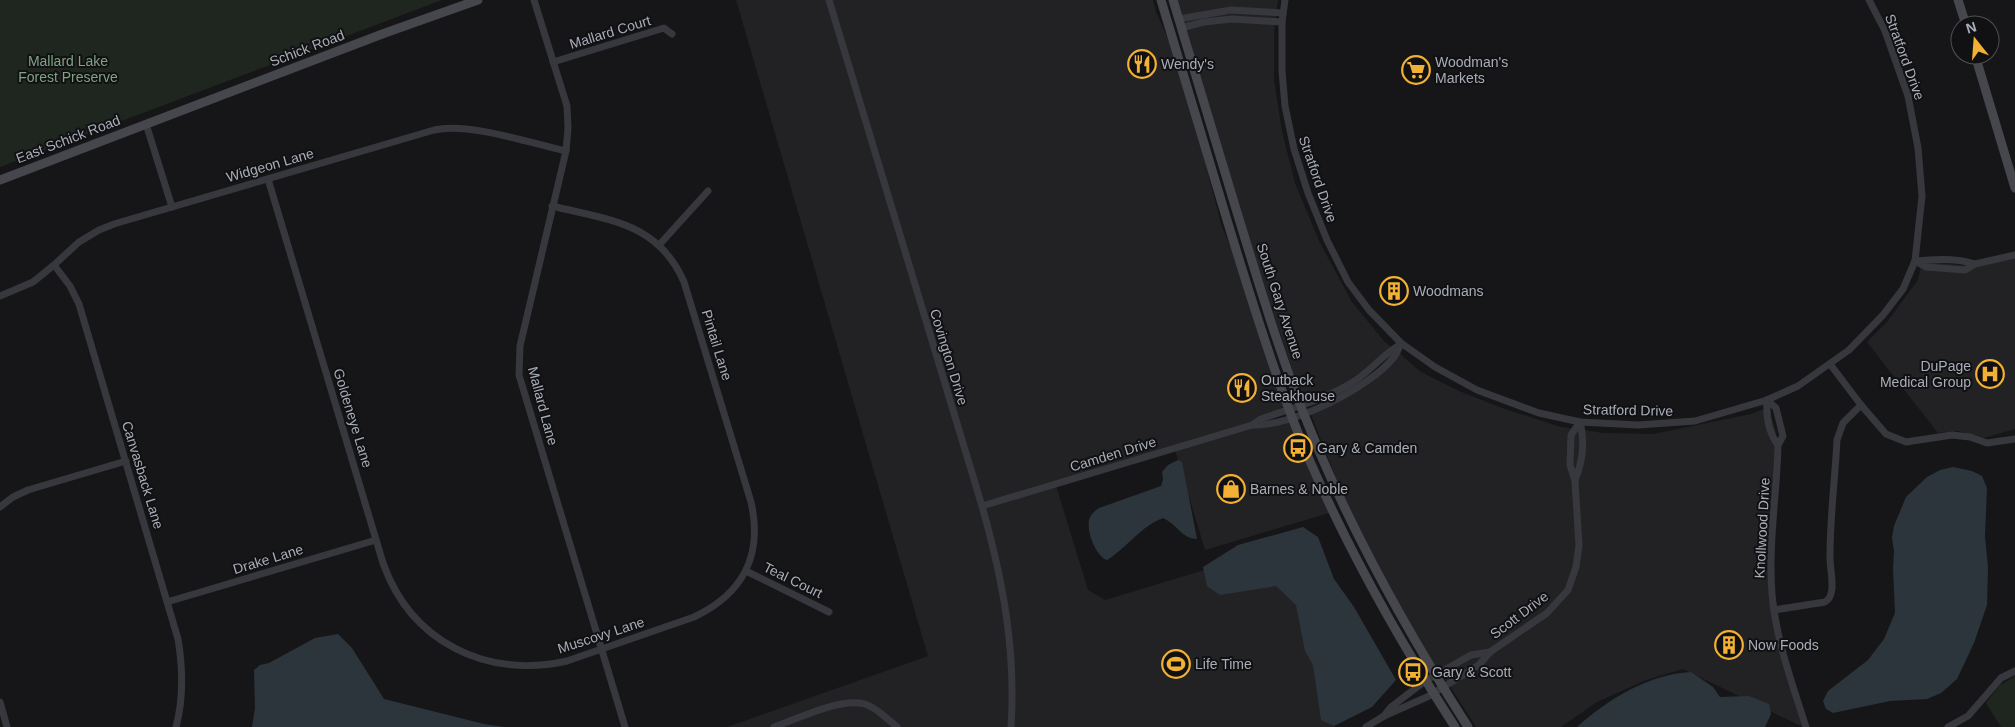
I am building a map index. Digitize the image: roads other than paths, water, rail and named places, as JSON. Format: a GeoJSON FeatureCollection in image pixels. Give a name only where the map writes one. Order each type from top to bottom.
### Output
{"type":"FeatureCollection","features":[{"type":"Feature","properties":{"kind":"main road","name":"Schick Road"},"geometry":{"type":"LineString","coordinates":[[146,124],[385,33],[478,0]]}},
{"type":"Feature","properties":{"kind":"main road","name":"South Gary Avenue"},"geometry":{"type":"LineString","coordinates":[[1160,0],[1256,315],[1290,413],[1353,554],[1390,623],[1455,727]]}},
{"type":"Feature","properties":{"kind":"main road","name":"South Gary Avenue"},"geometry":{"type":"LineString","coordinates":[[1173,0],[1269,317],[1302,409],[1334,487],[1364,548],[1396,609],[1435,676],[1468,727]]}},
{"type":"Feature","properties":{"kind":"main road"},"geometry":{"type":"LineString","coordinates":[[1958,0],[1963,15]]}},
{"type":"Feature","properties":{"kind":"main road"},"geometry":{"type":"LineString","coordinates":[[1978,65],[2015,188]]}},
{"type":"Feature","properties":{"kind":"main road","name":"East Schick Road"},"geometry":{"type":"LineString","coordinates":[[0,180],[146,124]]}},
{"type":"Feature","properties":{"kind":"street","name":"Mallard Lane"},"geometry":{"type":"LineString","coordinates":[[534,0],[567,106],[568,128],[566,151],[520,346],[520,375],[625,727]]}},
{"type":"Feature","properties":{"kind":"street","name":"Covington Drive"},"geometry":{"type":"LineString","coordinates":[[829,0],[982,506],[998,568],[1008,617],[1012,660],[1011,727]]}},
{"type":"Feature","properties":{"kind":"street","name":"Stratford Drive"},"geometry":{"type":"LineString","coordinates":[[1285,0],[1282,22],[1285,106],[1290,136],[1308,193],[1327,240],[1348,282],[1371,312],[1401,344],[1435,367],[1477,390],[1523,409],[1580,422],[1638,425],[1678,424],[1695,421],[1767,400],[1798,386],[1830,364],[1871,329],[1895,302],[1915,261],[1922,196],[1918,148],[1908,96],[1885,31],[1869,0]]}},
{"type":"Feature","properties":{"kind":"street"},"geometry":{"type":"LineString","coordinates":[[1180,24],[1232,10],[1283,13]]}},
{"type":"Feature","properties":{"kind":"street"},"geometry":{"type":"LineString","coordinates":[[1180,24],[1232,19],[1282,22]]}},
{"type":"Feature","properties":{"kind":"street","name":"Mallard Court"},"geometry":{"type":"LineString","coordinates":[[553,62],[664,28],[672,34]]}},
{"type":"Feature","properties":{"kind":"street"},"geometry":{"type":"LineString","coordinates":[[146,124],[172,207]]}},
{"type":"Feature","properties":{"kind":"street","name":"Widgeon Lane"},"geometry":{"type":"LineString","coordinates":[[0,296],[33,282],[54,266],[79,242],[99,230],[444,128],[470,129],[566,151]]}},
{"type":"Feature","properties":{"kind":"street","name":"Goldeneye Lane"},"geometry":{"type":"LineString","coordinates":[[268,179],[385,569],[401,600],[425,627],[448,645]]}},
{"type":"Feature","properties":{"kind":"street"},"geometry":{"type":"LineString","coordinates":[[660,244],[708,192]]}},
{"type":"Feature","properties":{"kind":"street","name":"Pintail Lane"},"geometry":{"type":"LineString","coordinates":[[552,206],[627,225],[660,244],[676,264],[684,282],[752,502],[755,536],[746,571]]}},
{"type":"Feature","properties":{"kind":"street"},"geometry":{"type":"LineString","coordinates":[[1915,261],[1931,259],[1965,260],[1975,264],[2015,255]]}},
{"type":"Feature","properties":{"kind":"street","name":"Canvasback Lane"},"geometry":{"type":"LineString","coordinates":[[54,266],[70,286],[79,304],[168,602],[182,659],[182,698],[176,727]]}},
{"type":"Feature","properties":{"kind":"street","name":"Camden Drive"},"geometry":{"type":"LineString","coordinates":[[982,506],[1252,426],[1264,426],[1354,382],[1390,350],[1401,344]]}},
{"type":"Feature","properties":{"kind":"street"},"geometry":{"type":"LineString","coordinates":[[1830,364],[1886,434],[1906,442],[1952,435],[1970,437],[1987,443],[2015,439]]}},
{"type":"Feature","properties":{"kind":"street","name":"Knollwood Drive"},"geometry":{"type":"LineString","coordinates":[[1767,400],[1766,416],[1773,438],[1778,445]]}},
{"type":"Feature","properties":{"kind":"street","name":"Knollwood Drive"},"geometry":{"type":"LineString","coordinates":[[1767,400],[1776,408],[1783,436],[1778,445],[1771,560],[1774,610],[1781,646],[1806,727]]}},
{"type":"Feature","properties":{"kind":"street"},"geometry":{"type":"LineString","coordinates":[[1774,610],[1825,602],[1830,597],[1832,588],[1830,556],[1837,440],[1843,423],[1861,405]]}},
{"type":"Feature","properties":{"kind":"street","name":"Scott Drive"},"geometry":{"type":"LineString","coordinates":[[1366,727],[1384,716],[1405,709],[1443,688],[1478,665],[1490,652],[1547,613],[1568,590],[1576,567],[1579,545],[1575,481],[1570,464],[1571,435],[1580,422]]}},
{"type":"Feature","properties":{"kind":"street","name":"Scott Drive"},"geometry":{"type":"LineString","coordinates":[[1575,481],[1582,465],[1584,436],[1580,422]]}},
{"type":"Feature","properties":{"kind":"street"},"geometry":{"type":"LineString","coordinates":[[0,507],[28,490],[126,461]]}},
{"type":"Feature","properties":{"kind":"street","name":"Drake Lane"},"geometry":{"type":"LineString","coordinates":[[168,602],[376,540]]}},
{"type":"Feature","properties":{"kind":"street","name":"Muscovy Lane"},"geometry":{"type":"LineString","coordinates":[[448,645],[489,662],[525,666],[561,662],[602,649],[709,609],[728,594],[746,571]]}},
{"type":"Feature","properties":{"kind":"street","name":"Teal Court"},"geometry":{"type":"LineString","coordinates":[[746,571],[829,612]]}},
{"type":"Feature","properties":{"kind":"street","name":"Scott Drive"},"geometry":{"type":"LineString","coordinates":[[1384,716],[1391,706],[1425,681],[1471,655],[1490,652]]}},
{"type":"Feature","properties":{"kind":"street"},"geometry":{"type":"LineString","coordinates":[[1948,727],[1968,716],[2001,678],[2015,671]]}},
{"type":"Feature","properties":{"kind":"street"},"geometry":{"type":"LineString","coordinates":[[0,702],[7,727]]}},
{"type":"Feature","properties":{"kind":"street"},"geometry":{"type":"LineString","coordinates":[[774,727],[847,703],[866,705],[880,713],[897,727]]}},
{"type":"Feature","properties":{"kind":"place","name":"Wendy's"},"geometry":{"type":"Point","coordinates":[1142,64]}},
{"type":"Feature","properties":{"kind":"place","name":"Woodman's Markets"},"geometry":{"type":"Point","coordinates":[1416,70]}},
{"type":"Feature","properties":{"kind":"place","name":"Woodmans"},"geometry":{"type":"Point","coordinates":[1394,291]}},
{"type":"Feature","properties":{"kind":"place","name":"DuPage Medical Group"},"geometry":{"type":"Point","coordinates":[1990,374]}},
{"type":"Feature","properties":{"kind":"place","name":"Outback Steakhouse"},"geometry":{"type":"Point","coordinates":[1242,388]}},
{"type":"Feature","properties":{"kind":"place","name":"Gary & Camden"},"geometry":{"type":"Point","coordinates":[1298,448]}},
{"type":"Feature","properties":{"kind":"place","name":"Barnes & Noble"},"geometry":{"type":"Point","coordinates":[1231,489]}},
{"type":"Feature","properties":{"kind":"place","name":"Now Foods"},"geometry":{"type":"Point","coordinates":[1729,645]}},
{"type":"Feature","properties":{"kind":"place","name":"Life Time"},"geometry":{"type":"Point","coordinates":[1176,664]}},
{"type":"Feature","properties":{"kind":"place","name":"Gary & Scott"},"geometry":{"type":"Point","coordinates":[1413,672]}},
{"type":"Feature","properties":{"kind":"park label","name":"Mallard Lake Forest Preserve"},"geometry":{"type":"Point","coordinates":[68,69]}}]}
